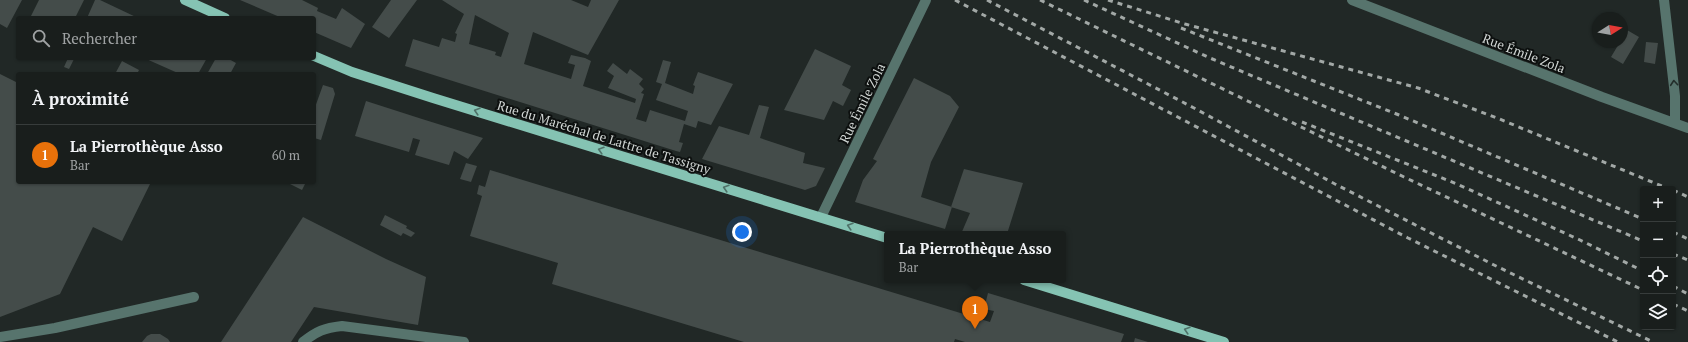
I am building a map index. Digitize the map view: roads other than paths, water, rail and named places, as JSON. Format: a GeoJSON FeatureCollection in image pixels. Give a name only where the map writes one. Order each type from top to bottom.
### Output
{"type":"FeatureCollection","features":[{"type":"Feature","properties":{"kind":"main road"},"geometry":{"type":"LineString","coordinates":[[185,0],[220,16]]}},
{"type":"Feature","properties":{"kind":"main road","name":"Rue du Maréchal de Lattre de Tassigny"},"geometry":{"type":"LineString","coordinates":[[316,57],[352,72],[433,98],[884,237]]}},
{"type":"Feature","properties":{"kind":"main road"},"geometry":{"type":"LineString","coordinates":[[1034,283],[1224,342]]}},
{"type":"Feature","properties":{"kind":"street","name":"Rue Émile Zola"},"geometry":{"type":"LineString","coordinates":[[1352,0],[1602,97],[1688,128]]}},
{"type":"Feature","properties":{"kind":"street"},"geometry":{"type":"LineString","coordinates":[[1664,0],[1675,96],[1674,122]]}},
{"type":"Feature","properties":{"kind":"street","name":"Rue Émile Zola"},"geometry":{"type":"LineString","coordinates":[[822,217],[924,4]]}},
{"type":"Feature","properties":{"kind":"street"},"geometry":{"type":"LineString","coordinates":[[0,336],[55,328],[194,297]]}},
{"type":"Feature","properties":{"kind":"street"},"geometry":{"type":"LineString","coordinates":[[303,342],[316,332],[325,328],[342,326],[464,342]]}},
{"type":"Feature","properties":{"kind":"railway"},"geometry":{"type":"LineString","coordinates":[[955,0],[1408,238],[1618,342]]}},
{"type":"Feature","properties":{"kind":"railway"},"geometry":{"type":"LineString","coordinates":[[987,0],[1194,108],[1335,184],[1494,265],[1653,342]]}},
{"type":"Feature","properties":{"kind":"railway"},"geometry":{"type":"LineString","coordinates":[[1040,0],[1404,177],[1640,289]]}},
{"type":"Feature","properties":{"kind":"railway"},"geometry":{"type":"LineString","coordinates":[[1084,0],[1210,58],[1640,240]]}},
{"type":"Feature","properties":{"kind":"railway"},"geometry":{"type":"LineString","coordinates":[[1108,0],[1185,24],[1418,88],[1497,118],[1662,186]]}},
{"type":"Feature","properties":{"kind":"railway"},"geometry":{"type":"LineString","coordinates":[[1181,28],[1399,115],[1640,218]]}},
{"type":"Feature","properties":{"kind":"railway"},"geometry":{"type":"LineString","coordinates":[[1302,122],[1457,184],[1580,240],[1640,270]]}},
{"type":"Feature","properties":{"kind":"railway"},"geometry":{"type":"LineString","coordinates":[[1676,191],[1688,197]]}},
{"type":"Feature","properties":{"kind":"railway"},"geometry":{"type":"LineString","coordinates":[[1676,233],[1688,239]]}},
{"type":"Feature","properties":{"kind":"railway"},"geometry":{"type":"LineString","coordinates":[[1676,255],[1688,260]]}},
{"type":"Feature","properties":{"kind":"railway"},"geometry":{"type":"LineString","coordinates":[[1676,288],[1688,294]]}},
{"type":"Feature","properties":{"kind":"railway"},"geometry":{"type":"LineString","coordinates":[[1676,305],[1688,311]]}},
{"type":"Feature","properties":{"kind":"place","name":"La Pierrothèque Asso"},"geometry":{"type":"Point","coordinates":[975,329]}}]}
